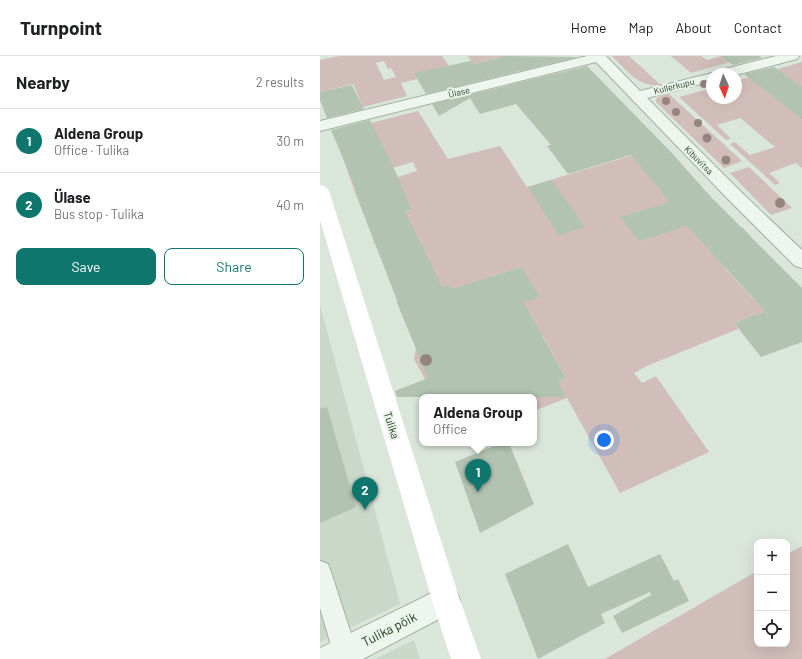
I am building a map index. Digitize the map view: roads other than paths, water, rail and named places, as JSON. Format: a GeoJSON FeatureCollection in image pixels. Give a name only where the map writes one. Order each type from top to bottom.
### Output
{"type":"FeatureCollection","features":[{"type":"Feature","properties":{"kind":"main road","name":"Tulika"},"geometry":{"type":"LineString","coordinates":[[320,191],[446,600],[466,659]]}},
{"type":"Feature","properties":{"kind":"street","name":"Kibuvitsa"},"geometry":{"type":"LineString","coordinates":[[598,56],[732,194],[802,262]]}},
{"type":"Feature","properties":{"kind":"street","name":"Ülase"},"geometry":{"type":"LineString","coordinates":[[320,126],[598,56]]}},
{"type":"Feature","properties":{"kind":"street"},"geometry":{"type":"LineString","coordinates":[[742,69],[792,56]]}},
{"type":"Feature","properties":{"kind":"street","name":"Kullerkupu"},"geometry":{"type":"LineString","coordinates":[[636,96],[706,78]]}},
{"type":"Feature","properties":{"kind":"street","name":"Tulika põik"},"geometry":{"type":"LineString","coordinates":[[338,655],[446,600]]}},
{"type":"Feature","properties":{"kind":"lane"},"geometry":{"type":"LineString","coordinates":[[320,572],[338,655]]}},
{"type":"Feature","properties":{"kind":"place","name":"Aldena Group"},"geometry":{"type":"Point","coordinates":[478,492]}},
{"type":"Feature","properties":{"kind":"place","name":"Ülase"},"geometry":{"type":"Point","coordinates":[365,510]}}]}
